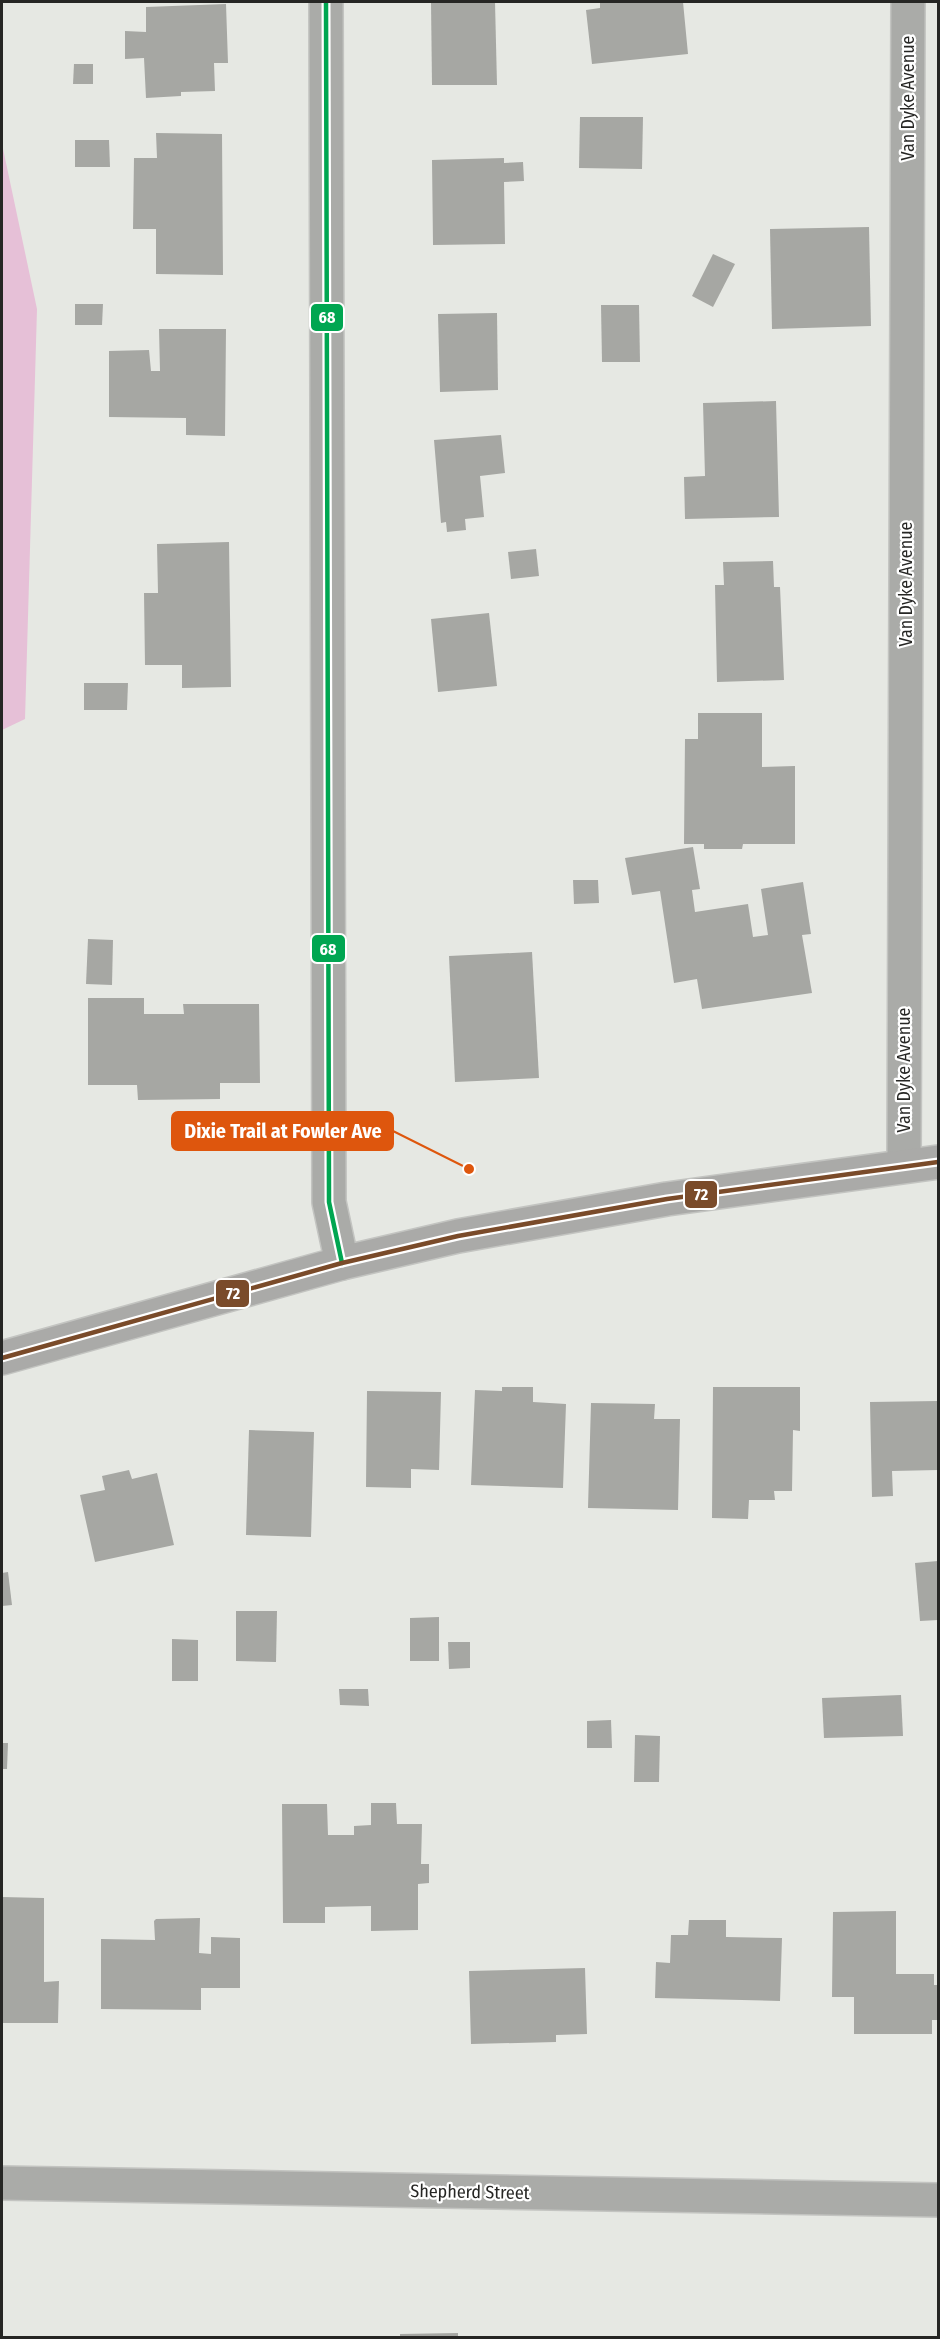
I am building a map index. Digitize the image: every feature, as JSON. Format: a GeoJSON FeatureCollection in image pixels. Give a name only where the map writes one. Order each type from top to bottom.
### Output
{"type":"FeatureCollection","features":[{"type":"Feature","properties":{"kind":"main road"},"geometry":{"type":"LineString","coordinates":[[2,1358],[342,1263],[458,1236],[655,1201],[939,1162]]}},
{"type":"Feature","properties":{"kind":"street"},"geometry":{"type":"LineString","coordinates":[[326,2],[329,1202],[342,1263]]}},
{"type":"Feature","properties":{"kind":"street","name":"Van Dyke Avenue"},"geometry":{"type":"LineString","coordinates":[[904,1166],[908,2]]}},
{"type":"Feature","properties":{"kind":"street","name":"Shepherd Street"},"geometry":{"type":"LineString","coordinates":[[2,2183],[939,2200]]}},
{"type":"Feature","properties":{"kind":"shaded area"},"geometry":{"type":"Polygon","coordinates":[[[2,144],[37,309],[25,719],[2,730],[2,144]]]}},
{"type":"Feature","properties":{"kind":"building"},"geometry":{"type":"Polygon","coordinates":[[[431,2],[495,2],[497,85],[432,85],[431,2]]]}},
{"type":"Feature","properties":{"kind":"building"},"geometry":{"type":"Polygon","coordinates":[[[600,2],[683,2],[688,54],[592,64],[586,10],[600,8],[600,2]]]}},
{"type":"Feature","properties":{"kind":"building"},"geometry":{"type":"Polygon","coordinates":[[[226,4],[228,63],[214,63],[215,91],[181,92],[181,96],[146,98],[144,58],[125,59],[125,31],[146,32],[146,7],[226,4]]]}},
{"type":"Feature","properties":{"kind":"building"},"geometry":{"type":"Polygon","coordinates":[[[74,64],[93,64],[93,84],[73,84],[74,64]]]}},
{"type":"Feature","properties":{"kind":"building"},"geometry":{"type":"Polygon","coordinates":[[[580,117],[643,117],[642,169],[579,168],[580,117]]]}},
{"type":"Feature","properties":{"kind":"building"},"geometry":{"type":"Polygon","coordinates":[[[156,133],[222,134],[223,275],[156,274],[156,229],[133,229],[134,158],[157,158],[156,133]]]}},
{"type":"Feature","properties":{"kind":"building"},"geometry":{"type":"Polygon","coordinates":[[[75,140],[109,140],[110,167],[75,167],[75,140]]]}},
{"type":"Feature","properties":{"kind":"building"},"geometry":{"type":"Polygon","coordinates":[[[504,158],[504,163],[523,162],[524,181],[504,182],[505,244],[433,245],[432,160],[504,158]]]}},
{"type":"Feature","properties":{"kind":"building"},"geometry":{"type":"Polygon","coordinates":[[[869,227],[871,326],[772,329],[770,229],[869,227]]]}},
{"type":"Feature","properties":{"kind":"building"},"geometry":{"type":"Polygon","coordinates":[[[713,254],[735,264],[713,307],[692,296],[713,254]]]}},
{"type":"Feature","properties":{"kind":"building"},"geometry":{"type":"Polygon","coordinates":[[[75,304],[103,304],[102,325],[75,325],[75,304]]]}},
{"type":"Feature","properties":{"kind":"building"},"geometry":{"type":"Polygon","coordinates":[[[601,305],[639,305],[640,362],[602,362],[601,305]]]}},
{"type":"Feature","properties":{"kind":"building"},"geometry":{"type":"Polygon","coordinates":[[[497,313],[498,390],[440,392],[438,314],[497,313]]]}},
{"type":"Feature","properties":{"kind":"building"},"geometry":{"type":"Polygon","coordinates":[[[159,329],[226,329],[225,436],[186,435],[186,418],[109,417],[109,351],[149,350],[151,371],[160,371],[159,329]]]}},
{"type":"Feature","properties":{"kind":"building"},"geometry":{"type":"Polygon","coordinates":[[[776,401],[779,517],[685,519],[684,477],[705,476],[703,403],[776,401]]]}},
{"type":"Feature","properties":{"kind":"building"},"geometry":{"type":"Polygon","coordinates":[[[501,435],[505,473],[480,476],[484,517],[465,519],[466,530],[447,532],[446,522],[441,523],[434,440],[501,435]]]}},
{"type":"Feature","properties":{"kind":"building"},"geometry":{"type":"Polygon","coordinates":[[[229,542],[231,687],[182,688],[182,665],[145,665],[144,593],[158,593],[157,544],[229,542]]]}},
{"type":"Feature","properties":{"kind":"building"},"geometry":{"type":"Polygon","coordinates":[[[536,549],[539,576],[511,579],[508,552],[536,549]]]}},
{"type":"Feature","properties":{"kind":"building"},"geometry":{"type":"Polygon","coordinates":[[[773,561],[774,587],[780,587],[784,680],[717,682],[715,585],[724,585],[723,562],[773,561]]]}},
{"type":"Feature","properties":{"kind":"building"},"geometry":{"type":"Polygon","coordinates":[[[489,613],[497,686],[438,692],[431,619],[489,613]]]}},
{"type":"Feature","properties":{"kind":"building"},"geometry":{"type":"Polygon","coordinates":[[[84,683],[128,683],[127,710],[84,710],[84,683]]]}},
{"type":"Feature","properties":{"kind":"building"},"geometry":{"type":"Polygon","coordinates":[[[698,713],[762,713],[762,767],[795,766],[795,844],[743,844],[742,849],[704,849],[704,844],[684,844],[685,739],[698,739],[698,713]]]}},
{"type":"Feature","properties":{"kind":"building"},"geometry":{"type":"Polygon","coordinates":[[[693,847],[700,889],[692,890],[695,912],[748,904],[753,937],[768,935],[761,889],[803,882],[811,934],[802,935],[812,993],[702,1009],[697,979],[674,983],[660,891],[632,895],[625,858],[693,847]]]}},
{"type":"Feature","properties":{"kind":"building"},"geometry":{"type":"Polygon","coordinates":[[[573,880],[598,880],[599,903],[574,904],[573,880]]]}},
{"type":"Feature","properties":{"kind":"building"},"geometry":{"type":"Polygon","coordinates":[[[88,939],[113,940],[112,985],[86,984],[88,939]]]}},
{"type":"Feature","properties":{"kind":"building"},"geometry":{"type":"Polygon","coordinates":[[[532,952],[539,1078],[455,1082],[449,956],[532,952]]]}},
{"type":"Feature","properties":{"kind":"building"},"geometry":{"type":"Polygon","coordinates":[[[88,998],[144,998],[144,1014],[184,1014],[183,1004],[259,1004],[260,1083],[220,1083],[220,1099],[138,1100],[137,1085],[88,1085],[88,998]]]}},
{"type":"Feature","properties":{"kind":"building"},"geometry":{"type":"Polygon","coordinates":[[[502,1387],[533,1387],[533,1402],[566,1404],[563,1488],[471,1485],[475,1390],[502,1391],[502,1387]]]}},
{"type":"Feature","properties":{"kind":"building"},"geometry":{"type":"Polygon","coordinates":[[[713,1387],[800,1387],[800,1431],[793,1430],[792,1491],[774,1491],[775,1500],[749,1500],[748,1519],[712,1518],[713,1387]]]}},
{"type":"Feature","properties":{"kind":"building"},"geometry":{"type":"Polygon","coordinates":[[[367,1391],[441,1392],[439,1470],[411,1469],[411,1488],[366,1487],[367,1391]]]}},
{"type":"Feature","properties":{"kind":"building"},"geometry":{"type":"Polygon","coordinates":[[[938,1401],[938,1470],[892,1471],[893,1496],[872,1497],[870,1402],[938,1401]]]}},
{"type":"Feature","properties":{"kind":"building"},"geometry":{"type":"Polygon","coordinates":[[[591,1403],[655,1404],[654,1419],[680,1419],[678,1510],[588,1508],[591,1403]]]}},
{"type":"Feature","properties":{"kind":"building"},"geometry":{"type":"Polygon","coordinates":[[[249,1430],[314,1432],[311,1537],[246,1535],[249,1430]]]}},
{"type":"Feature","properties":{"kind":"building"},"geometry":{"type":"Polygon","coordinates":[[[129,1470],[132,1479],[157,1473],[174,1545],[95,1562],[80,1495],[105,1490],[102,1476],[129,1470]]]}},
{"type":"Feature","properties":{"kind":"building"},"geometry":{"type":"Polygon","coordinates":[[[938,1561],[938,1620],[920,1621],[915,1563],[938,1561]]]}},
{"type":"Feature","properties":{"kind":"building"},"geometry":{"type":"Polygon","coordinates":[[[8,1572],[12,1605],[2,1606],[2,1573],[8,1572]]]}},
{"type":"Feature","properties":{"kind":"building"},"geometry":{"type":"Polygon","coordinates":[[[236,1611],[277,1611],[276,1662],[236,1661],[236,1611]]]}},
{"type":"Feature","properties":{"kind":"building"},"geometry":{"type":"Polygon","coordinates":[[[439,1617],[439,1661],[410,1661],[410,1618],[439,1617]]]}},
{"type":"Feature","properties":{"kind":"building"},"geometry":{"type":"Polygon","coordinates":[[[172,1639],[198,1640],[198,1681],[172,1681],[172,1639]]]}},
{"type":"Feature","properties":{"kind":"building"},"geometry":{"type":"Polygon","coordinates":[[[448,1642],[470,1642],[470,1668],[449,1669],[448,1642]]]}},
{"type":"Feature","properties":{"kind":"building"},"geometry":{"type":"Polygon","coordinates":[[[339,1689],[368,1689],[369,1706],[340,1705],[339,1689]]]}},
{"type":"Feature","properties":{"kind":"building"},"geometry":{"type":"Polygon","coordinates":[[[901,1695],[903,1736],[824,1738],[822,1698],[901,1695]]]}},
{"type":"Feature","properties":{"kind":"building"},"geometry":{"type":"Polygon","coordinates":[[[611,1720],[612,1748],[587,1748],[587,1721],[611,1720]]]}},
{"type":"Feature","properties":{"kind":"building"},"geometry":{"type":"Polygon","coordinates":[[[635,1735],[660,1736],[659,1782],[634,1782],[635,1735]]]}},
{"type":"Feature","properties":{"kind":"building"},"geometry":{"type":"Polygon","coordinates":[[[2,1743],[8,1743],[7,1769],[2,1769],[2,1743]]]}},
{"type":"Feature","properties":{"kind":"building"},"geometry":{"type":"Polygon","coordinates":[[[371,1803],[396,1803],[397,1824],[422,1824],[421,1864],[429,1864],[429,1883],[418,1884],[418,1930],[371,1931],[371,1906],[325,1907],[325,1923],[283,1923],[282,1804],[327,1804],[328,1835],[354,1835],[354,1826],[371,1825],[371,1803]]]}},
{"type":"Feature","properties":{"kind":"building"},"geometry":{"type":"Polygon","coordinates":[[[2,1897],[44,1898],[44,1982],[59,1981],[58,2023],[2,2023],[2,1897]]]}},
{"type":"Feature","properties":{"kind":"building"},"geometry":{"type":"Polygon","coordinates":[[[896,1911],[896,1974],[934,1974],[934,1985],[938,1985],[938,2020],[932,2020],[932,2034],[854,2034],[854,1997],[832,1997],[833,1912],[896,1911]]]}},
{"type":"Feature","properties":{"kind":"building"},"geometry":{"type":"Polygon","coordinates":[[[200,1918],[199,1953],[211,1954],[211,1937],[240,1938],[240,1988],[201,1988],[201,2010],[101,2009],[101,1939],[155,1940],[154,1921],[156,1919],[200,1918]]]}},
{"type":"Feature","properties":{"kind":"building"},"geometry":{"type":"Polygon","coordinates":[[[689,1920],[726,1920],[726,1937],[782,1938],[780,2001],[655,1998],[656,1962],[670,1963],[671,1935],[688,1935],[689,1920]]]}},
{"type":"Feature","properties":{"kind":"building"},"geometry":{"type":"Polygon","coordinates":[[[585,1968],[587,2034],[556,2035],[556,2042],[471,2044],[469,1971],[585,1968]]]}},
{"type":"Feature","properties":{"kind":"building"},"geometry":{"type":"Polygon","coordinates":[[[458,2333],[458,2338],[400,2338],[400,2334],[458,2333]]]}},
{"type":"Feature","properties":{"kind":"transit line","name":"68"},"geometry":{"type":"LineString","coordinates":[[326,2],[329,1202],[342,1263]]}},
{"type":"Feature","properties":{"kind":"transit line","name":"72"},"geometry":{"type":"LineString","coordinates":[[2,1358],[342,1263],[458,1236],[667,1199],[938,1162]]}},
{"type":"Feature","properties":{"kind":"place","name":"Dixie Trail at Fowler Ave"},"geometry":{"type":"Point","coordinates":[469,1169]}}]}
